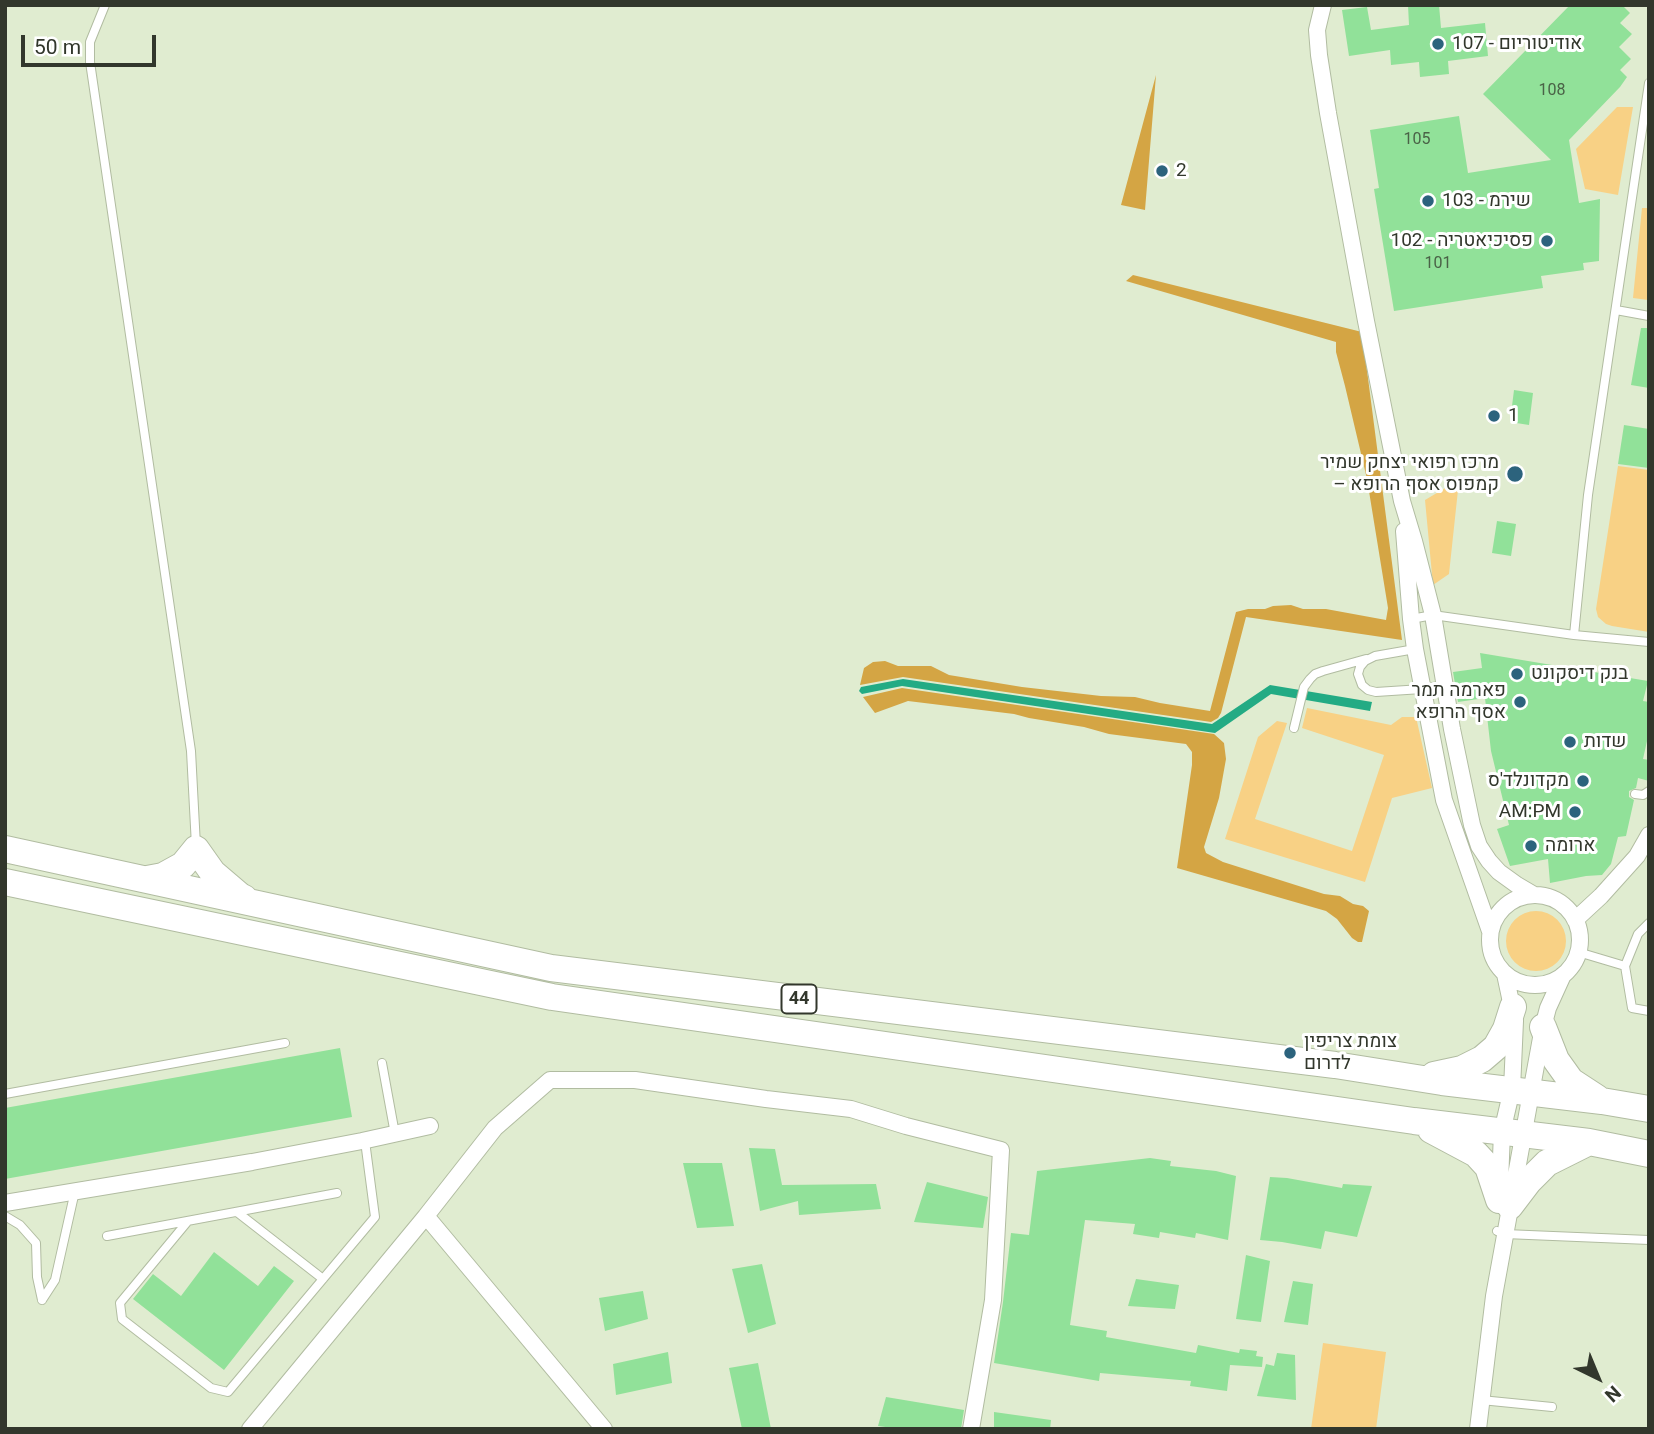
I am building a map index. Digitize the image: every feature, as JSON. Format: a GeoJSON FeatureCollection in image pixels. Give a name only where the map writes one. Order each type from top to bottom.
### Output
{"type":"FeatureCollection","features":[{"type":"Feature","properties":{"kind":"highway","name":"44"},"geometry":{"type":"LineString","coordinates":[[5,849],[551,968],[1335,1065],[1602,1101],[1649,1110]]}},
{"type":"Feature","properties":{"kind":"highway"},"geometry":{"type":"LineString","coordinates":[[145,880],[163,876],[183,865],[197,849],[213,873],[240,896],[265,906]]}},
{"type":"Feature","properties":{"kind":"highway","name":"44"},"geometry":{"type":"LineString","coordinates":[[5,882],[552,997],[1414,1121],[1589,1142],[1649,1154]]}},
{"type":"Feature","properties":{"kind":"highway"},"geometry":{"type":"LineString","coordinates":[[1419,1078],[1462,1069],[1482,1059],[1496,1047],[1506,1029],[1513,1007]]}},
{"type":"Feature","properties":{"kind":"highway"},"geometry":{"type":"LineString","coordinates":[[1543,1027],[1556,1060],[1571,1081],[1602,1101]]}},
{"type":"Feature","properties":{"kind":"highway"},"geometry":{"type":"LineString","coordinates":[[1414,1121],[1476,1154],[1488,1167],[1505,1203],[1547,1164],[1589,1142]]}},
{"type":"Feature","properties":{"kind":"street"},"geometry":{"type":"LineString","coordinates":[[1323,5],[1317,30],[1323,81],[1364,309],[1402,501],[1433,615],[1472,825],[1479,846],[1499,872],[1534,895]]}},
{"type":"Feature","properties":{"kind":"street"},"geometry":{"type":"LineString","coordinates":[[1402,501],[1415,649],[1444,800],[1490,931],[1492,954],[1505,974],[1521,983],[1534,985],[1563,975]]}},
{"type":"Feature","properties":{"kind":"street"},"geometry":{"type":"LineString","coordinates":[[1575,920],[1643,855],[1649,835]]}},
{"type":"Feature","properties":{"kind":"street"},"geometry":{"type":"LineString","coordinates":[[1478,1429],[1513,1133],[1521,1091],[1548,1008],[1563,975],[1578,953],[1579,932],[1567,908],[1541,895],[1519,898],[1506,905],[1496,917],[1490,931]]}},
{"type":"Feature","properties":{"kind":"street"},"geometry":{"type":"LineString","coordinates":[[1505,974],[1515,1021],[1521,1091]]}},
{"type":"Feature","properties":{"kind":"street"},"geometry":{"type":"LineString","coordinates":[[250,1429],[495,1128],[550,1080],[635,1080],[766,1100],[851,1109],[1001,1150],[993,1300],[971,1429]]}},
{"type":"Feature","properties":{"kind":"street"},"geometry":{"type":"LineString","coordinates":[[5,1202],[252,1162],[430,1126]]}},
{"type":"Feature","properties":{"kind":"street"},"geometry":{"type":"LineString","coordinates":[[426,1216],[604,1429]]}},
{"type":"Feature","properties":{"kind":"lane"},"geometry":{"type":"LineString","coordinates":[[105,5],[90,42],[90,62],[191,751],[197,849]]}},
{"type":"Feature","properties":{"kind":"lane"},"geometry":{"type":"LineString","coordinates":[[1574,635],[1588,495],[1648,89]]}},
{"type":"Feature","properties":{"kind":"lane"},"geometry":{"type":"LineString","coordinates":[[1616,310],[1649,316]]}},
{"type":"Feature","properties":{"kind":"lane"},"geometry":{"type":"LineString","coordinates":[[1411,619],[1433,615],[1574,635],[1649,642]]}},
{"type":"Feature","properties":{"kind":"lane"},"geometry":{"type":"LineString","coordinates":[[1294,728],[1304,687],[1315,674],[1368,658],[1415,649]]}},
{"type":"Feature","properties":{"kind":"lane"},"geometry":{"type":"LineString","coordinates":[[1368,658],[1360,667],[1359,674],[1362,685],[1368,690],[1376,692],[1422,689],[1444,685]]}},
{"type":"Feature","properties":{"kind":"lane"},"geometry":{"type":"LineString","coordinates":[[1635,794],[1643,795],[1649,791]]}},
{"type":"Feature","properties":{"kind":"lane"},"geometry":{"type":"LineString","coordinates":[[1649,923],[1638,934],[1625,966],[1632,1008],[1649,1011]]}},
{"type":"Feature","properties":{"kind":"lane"},"geometry":{"type":"LineString","coordinates":[[1578,953],[1625,966]]}},
{"type":"Feature","properties":{"kind":"lane"},"geometry":{"type":"LineString","coordinates":[[5,1094],[285,1043]]}},
{"type":"Feature","properties":{"kind":"lane"},"geometry":{"type":"LineString","coordinates":[[382,1063],[395,1134]]}},
{"type":"Feature","properties":{"kind":"lane"},"geometry":{"type":"LineString","coordinates":[[188,1221],[120,1303],[122,1319],[211,1388],[228,1392],[375,1217],[365,1140]]}},
{"type":"Feature","properties":{"kind":"lane"},"geometry":{"type":"LineString","coordinates":[[5,1216],[20,1225],[36,1243],[37,1277],[42,1300],[55,1280],[75,1191]]}},
{"type":"Feature","properties":{"kind":"lane"},"geometry":{"type":"LineString","coordinates":[[107,1236],[337,1193]]}},
{"type":"Feature","properties":{"kind":"lane"},"geometry":{"type":"LineString","coordinates":[[237,1212],[323,1279]]}},
{"type":"Feature","properties":{"kind":"lane"},"geometry":{"type":"LineString","coordinates":[[1501,1233],[1649,1240]]}},
{"type":"Feature","properties":{"kind":"lane"},"geometry":{"type":"LineString","coordinates":[[1481,1401],[1552,1407]]}},
{"type":"Feature","properties":{"kind":"shaded area"},"geometry":{"type":"Polygon","coordinates":[[[1156,75],[1145,210],[1121,205],[1156,75]]]}},
{"type":"Feature","properties":{"kind":"shaded area"},"geometry":{"type":"Polygon","coordinates":[[[1617,107],[1633,107],[1618,195],[1585,189],[1576,149],[1617,107]]]}},
{"type":"Feature","properties":{"kind":"shaded area"},"geometry":{"type":"Polygon","coordinates":[[[1642,208],[1649,208],[1648,300],[1633,298],[1642,208]]]}},
{"type":"Feature","properties":{"kind":"shaded area"},"geometry":{"type":"Polygon","coordinates":[[[1133,275],[1362,332],[1402,640],[1246,617],[1221,713],[1211,722],[903,677],[860,685],[864,668],[873,662],[885,661],[898,666],[931,666],[949,675],[1022,687],[1135,697],[1210,711],[1236,612],[1291,605],[1386,620],[1388,608],[1367,479],[1336,352],[1336,342],[1126,281],[1133,275]]]}},
{"type":"Feature","properties":{"kind":"shaded area"},"geometry":{"type":"Polygon","coordinates":[[[1618,466],[1649,470],[1649,632],[1606,624],[1598,617],[1596,609],[1618,466]]]}},
{"type":"Feature","properties":{"kind":"shaded area"},"geometry":{"type":"Polygon","coordinates":[[[1452,484],[1458,490],[1449,574],[1433,585],[1425,500],[1452,484]]]}},
{"type":"Feature","properties":{"kind":"shaded area"},"geometry":{"type":"Polygon","coordinates":[[[903,679],[1212,724],[1270,685],[1372,702],[1370,711],[1271,694],[1215,733],[902,686],[862,694],[859,691],[861,687],[903,679]]]}},
{"type":"Feature","properties":{"kind":"shaded area"},"geometry":{"type":"Polygon","coordinates":[[[902,688],[1214,734],[1224,743],[1226,759],[1219,798],[1204,847],[1206,853],[1223,862],[1324,894],[1340,896],[1353,904],[1363,906],[1369,911],[1362,942],[1352,938],[1337,919],[1326,911],[1177,868],[1192,765],[1192,752],[1186,744],[1109,734],[1014,714],[908,701],[875,713],[863,697],[902,688]]]}},
{"type":"Feature","properties":{"kind":"shaded area"},"geometry":{"type":"Polygon","coordinates":[[[1307,708],[1391,725],[1402,717],[1416,717],[1432,788],[1392,798],[1365,882],[1225,839],[1258,737],[1277,721],[1287,723],[1255,819],[1352,851],[1384,755],[1302,728],[1307,708]]]}},
{"type":"Feature","properties":{"kind":"shaded area"},"geometry":{"type":"Polygon","coordinates":[[[1530,911],[1542,911],[1561,924],[1566,941],[1564,953],[1553,966],[1542,971],[1530,971],[1511,958],[1506,947],[1506,935],[1519,916],[1530,911]]]}},
{"type":"Feature","properties":{"kind":"shaded area"},"geometry":{"type":"Polygon","coordinates":[[[1323,1343],[1386,1352],[1376,1429],[1311,1429],[1323,1343]]]}},
{"type":"Feature","properties":{"kind":"building","name":"107 - אודיטוריום"},"geometry":{"type":"Polygon","coordinates":[[[1408,5],[1439,5],[1441,28],[1485,23],[1488,56],[1448,61],[1449,74],[1420,77],[1419,62],[1391,65],[1390,50],[1349,56],[1342,10],[1367,7],[1371,30],[1409,25],[1408,5]]]}},
{"type":"Feature","properties":{"kind":"building"},"geometry":{"type":"Polygon","coordinates":[[[1570,5],[1622,5],[1630,13],[1620,23],[1632,34],[1619,47],[1631,59],[1620,70],[1627,77],[1569,140],[1579,203],[1600,199],[1599,261],[1583,263],[1584,270],[1541,276],[1543,288],[1394,311],[1374,189],[1379,188],[1370,130],[1459,116],[1468,173],[1551,160],[1483,94],[1570,5]]]}},
{"type":"Feature","properties":{"kind":"building"},"geometry":{"type":"Polygon","coordinates":[[[1641,328],[1649,328],[1649,388],[1631,385],[1641,328]]]}},
{"type":"Feature","properties":{"kind":"building"},"geometry":{"type":"Polygon","coordinates":[[[1514,390],[1533,393],[1529,425],[1510,422],[1514,390]]]}},
{"type":"Feature","properties":{"kind":"building"},"geometry":{"type":"Polygon","coordinates":[[[1624,425],[1649,429],[1649,468],[1618,464],[1624,425]]]}},
{"type":"Feature","properties":{"kind":"building"},"geometry":{"type":"Polygon","coordinates":[[[1497,521],[1516,524],[1511,556],[1492,553],[1497,521]]]}},
{"type":"Feature","properties":{"kind":"building"},"geometry":{"type":"Polygon","coordinates":[[[1480,653],[1648,681],[1643,701],[1649,702],[1649,732],[1643,759],[1649,760],[1649,781],[1638,778],[1636,788],[1629,791],[1629,797],[1634,800],[1626,836],[1618,837],[1611,864],[1602,875],[1550,883],[1548,859],[1510,866],[1497,829],[1509,825],[1491,751],[1485,698],[1458,702],[1453,672],[1482,668],[1480,653]]]}},
{"type":"Feature","properties":{"kind":"building"},"geometry":{"type":"Polygon","coordinates":[[[340,1048],[352,1117],[5,1179],[5,1108],[340,1048]]]}},
{"type":"Feature","properties":{"kind":"building"},"geometry":{"type":"Polygon","coordinates":[[[749,1148],[775,1149],[782,1185],[876,1184],[881,1209],[799,1215],[798,1201],[760,1211],[749,1148]]]}},
{"type":"Feature","properties":{"kind":"building"},"geometry":{"type":"Polygon","coordinates":[[[1150,1158],[1171,1161],[1170,1166],[1236,1176],[1228,1240],[1196,1233],[1195,1238],[1160,1232],[1159,1238],[1133,1234],[1135,1224],[1085,1220],[1070,1325],[1107,1331],[1106,1337],[1196,1353],[1198,1345],[1239,1353],[1240,1349],[1257,1351],[1256,1356],[1263,1357],[1262,1367],[1230,1365],[1227,1391],[1190,1386],[1191,1381],[1100,1373],[1099,1381],[994,1363],[1011,1233],[1029,1235],[1037,1171],[1150,1158]]]}},
{"type":"Feature","properties":{"kind":"building"},"geometry":{"type":"Polygon","coordinates":[[[683,1163],[722,1163],[734,1226],[697,1228],[683,1163]]]}},
{"type":"Feature","properties":{"kind":"building"},"geometry":{"type":"Polygon","coordinates":[[[1270,1177],[1342,1188],[1343,1184],[1372,1186],[1357,1237],[1325,1231],[1321,1249],[1260,1240],[1270,1177]]]}},
{"type":"Feature","properties":{"kind":"building"},"geometry":{"type":"Polygon","coordinates":[[[927,1182],[988,1197],[983,1228],[914,1222],[927,1182]]]}},
{"type":"Feature","properties":{"kind":"building"},"geometry":{"type":"Polygon","coordinates":[[[214,1252],[258,1286],[274,1266],[294,1281],[224,1370],[133,1299],[153,1274],[181,1296],[214,1252]]]}},
{"type":"Feature","properties":{"kind":"building"},"geometry":{"type":"Polygon","coordinates":[[[1246,1255],[1270,1261],[1261,1322],[1236,1319],[1246,1255]]]}},
{"type":"Feature","properties":{"kind":"building"},"geometry":{"type":"Polygon","coordinates":[[[762,1264],[776,1324],[748,1333],[732,1269],[762,1264]]]}},
{"type":"Feature","properties":{"kind":"building"},"geometry":{"type":"Polygon","coordinates":[[[1136,1279],[1179,1285],[1175,1309],[1128,1306],[1136,1279]]]}},
{"type":"Feature","properties":{"kind":"building"},"geometry":{"type":"Polygon","coordinates":[[[1293,1281],[1313,1284],[1308,1325],[1284,1322],[1293,1281]]]}},
{"type":"Feature","properties":{"kind":"building"},"geometry":{"type":"Polygon","coordinates":[[[643,1291],[648,1319],[605,1331],[599,1298],[643,1291]]]}},
{"type":"Feature","properties":{"kind":"building"},"geometry":{"type":"Polygon","coordinates":[[[668,1352],[672,1383],[616,1395],[613,1364],[668,1352]]]}},
{"type":"Feature","properties":{"kind":"building"},"geometry":{"type":"Polygon","coordinates":[[[1277,1353],[1295,1355],[1296,1400],[1257,1396],[1266,1364],[1274,1366],[1277,1353]]]}},
{"type":"Feature","properties":{"kind":"building"},"geometry":{"type":"Polygon","coordinates":[[[758,1363],[771,1429],[742,1429],[729,1368],[758,1363]]]}},
{"type":"Feature","properties":{"kind":"building"},"geometry":{"type":"Polygon","coordinates":[[[886,1397],[964,1410],[961,1429],[900,1429],[878,1426],[886,1397]]]}},
{"type":"Feature","properties":{"kind":"building"},"geometry":{"type":"Polygon","coordinates":[[[994,1412],[1051,1420],[1050,1429],[994,1429],[994,1412]]]}},
{"type":"Feature","properties":{"kind":"place","name":"107 - אודיטוריום"},"geometry":{"type":"Point","coordinates":[1438,44]}},
{"type":"Feature","properties":{"kind":"place","name":"2"},"geometry":{"type":"Point","coordinates":[1162,171]}},
{"type":"Feature","properties":{"kind":"place","name":"103 - שירמ"},"geometry":{"type":"Point","coordinates":[1428,201]}},
{"type":"Feature","properties":{"kind":"place","name":"102 - פסיכיאטריה"},"geometry":{"type":"Point","coordinates":[1547,241]}},
{"type":"Feature","properties":{"kind":"place","name":"1"},"geometry":{"type":"Point","coordinates":[1494,416]}},
{"type":"Feature","properties":{"kind":"place","name":"מרכז רפואי יצחק שמיר – קמפוס אסף הרופא"},"geometry":{"type":"Point","coordinates":[1515,474]}},
{"type":"Feature","properties":{"kind":"place","name":"בנק דיסקונט"},"geometry":{"type":"Point","coordinates":[1517,674]}},
{"type":"Feature","properties":{"kind":"place","name":"פארמה תמר אסף הרופא"},"geometry":{"type":"Point","coordinates":[1520,702]}},
{"type":"Feature","properties":{"kind":"place","name":"שדות"},"geometry":{"type":"Point","coordinates":[1570,742]}},
{"type":"Feature","properties":{"kind":"place","name":"מקדונלד'ס"},"geometry":{"type":"Point","coordinates":[1583,781]}},
{"type":"Feature","properties":{"kind":"place","name":"AM:PM"},"geometry":{"type":"Point","coordinates":[1575,812]}},
{"type":"Feature","properties":{"kind":"place","name":"ארומה"},"geometry":{"type":"Point","coordinates":[1531,846]}},
{"type":"Feature","properties":{"kind":"place","name":"צומת צריפין לדרום"},"geometry":{"type":"Point","coordinates":[1290,1053]}}]}
